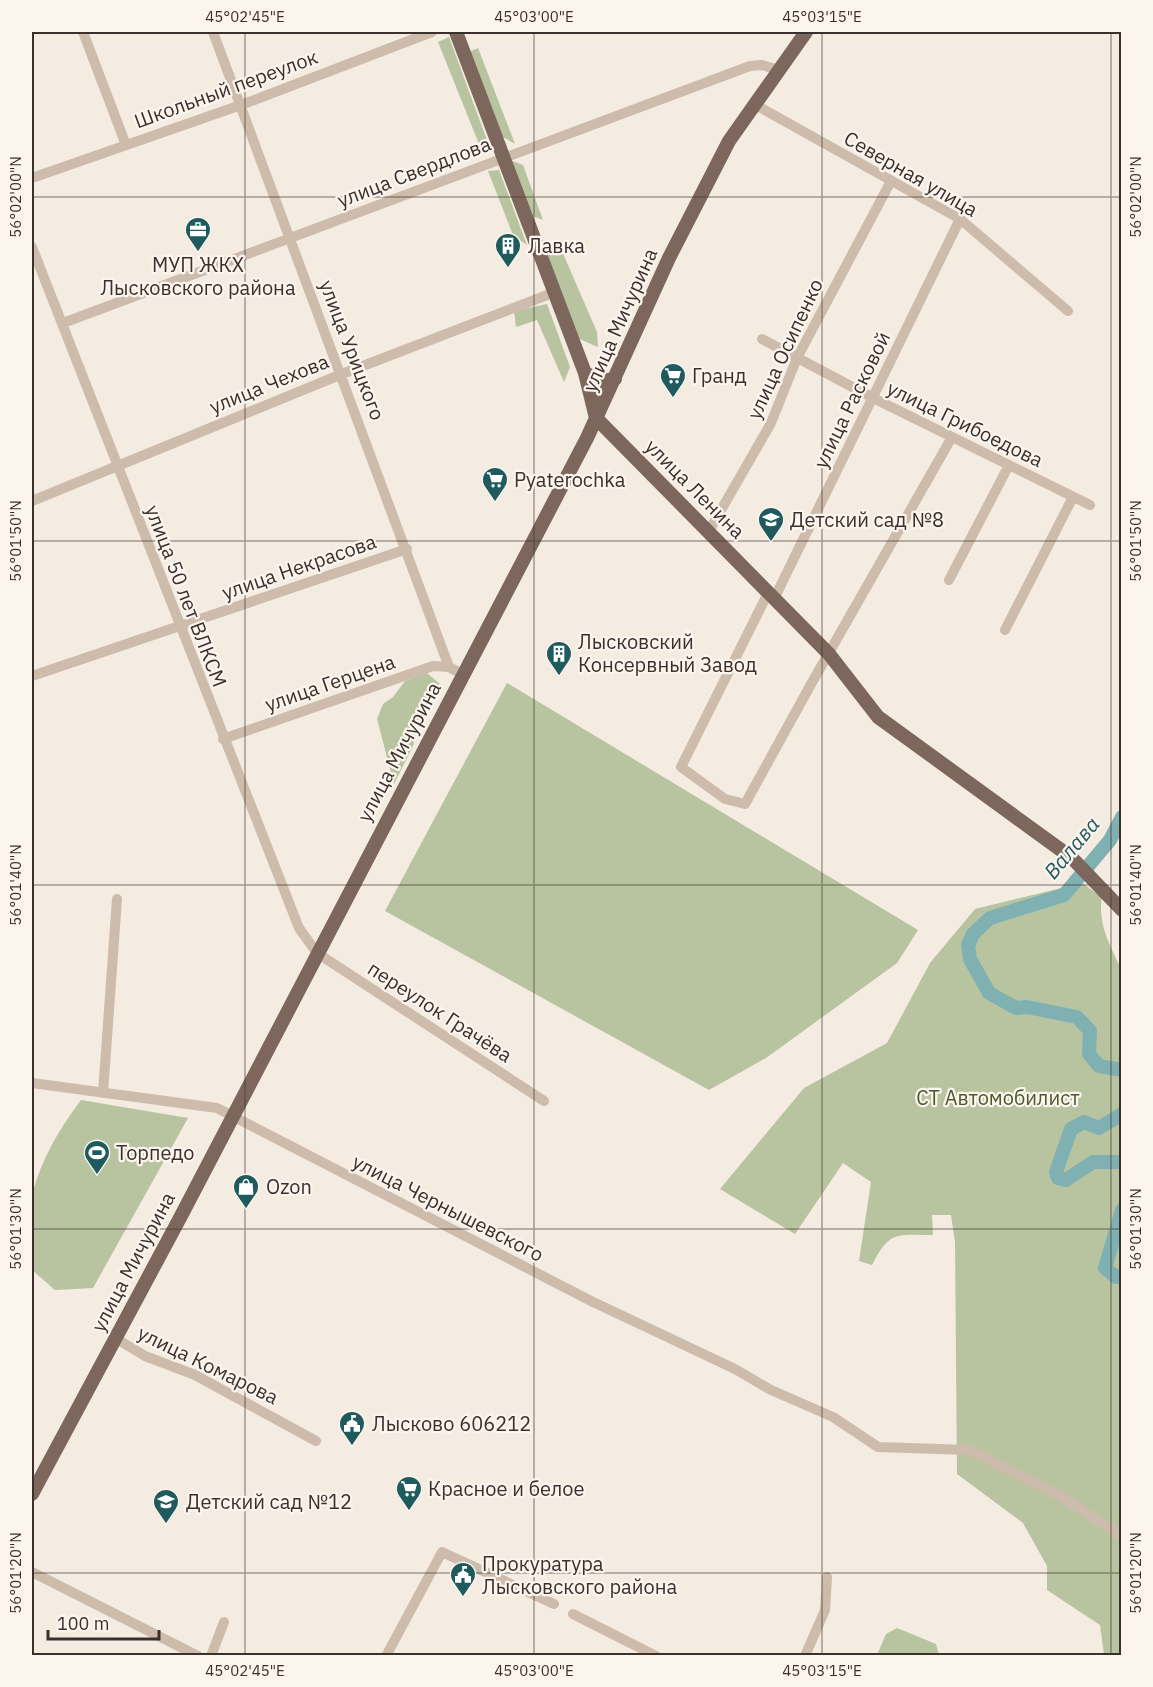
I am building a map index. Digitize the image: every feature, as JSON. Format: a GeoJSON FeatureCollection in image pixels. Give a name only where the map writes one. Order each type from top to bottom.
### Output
{"type":"FeatureCollection","features":[{"type":"Feature","properties":{"kind":"main road"},"geometry":{"type":"LineString","coordinates":[[456,32],[585,374],[596,418]]}},
{"type":"Feature","properties":{"kind":"main road","name":"улица Мичурина"},"geometry":{"type":"LineString","coordinates":[[32,1494],[596,418],[669,258],[729,141],[806,32]]}},
{"type":"Feature","properties":{"kind":"main road"},"geometry":{"type":"LineString","coordinates":[[585,374],[600,381],[615,379]]}},
{"type":"Feature","properties":{"kind":"main road","name":"улица Ленина"},"geometry":{"type":"LineString","coordinates":[[596,418],[829,654],[878,717],[1072,858],[1122,910]]}},
{"type":"Feature","properties":{"kind":"street"},"geometry":{"type":"LineString","coordinates":[[83,32],[126,145]]}},
{"type":"Feature","properties":{"kind":"street","name":"улица Урицкого"},"geometry":{"type":"LineString","coordinates":[[213,32],[449,667]]}},
{"type":"Feature","properties":{"kind":"street","name":"Школьный переулок"},"geometry":{"type":"LineString","coordinates":[[32,178],[241,105],[432,32]]}},
{"type":"Feature","properties":{"kind":"street","name":"улица Свердлова"},"geometry":{"type":"LineString","coordinates":[[63,323],[750,66],[762,65],[779,70]]}},
{"type":"Feature","properties":{"kind":"street","name":"Северная улица"},"geometry":{"type":"LineString","coordinates":[[754,104],[960,219],[1068,311]]}},
{"type":"Feature","properties":{"kind":"street","name":"улица Осипенко"},"geometry":{"type":"LineString","coordinates":[[709,531],[771,423],[797,358],[891,181]]}},
{"type":"Feature","properties":{"kind":"street","name":"улица Расковой"},"geometry":{"type":"LineString","coordinates":[[829,654],[745,804],[725,799],[681,767],[873,398],[960,219]]}},
{"type":"Feature","properties":{"kind":"street","name":"улица 50 лет ВЛКСМ"},"geometry":{"type":"LineString","coordinates":[[32,247],[179,627],[299,928],[317,953]]}},
{"type":"Feature","properties":{"kind":"street","name":"улица Чехова"},"geometry":{"type":"LineString","coordinates":[[32,501],[342,374],[555,292]]}},
{"type":"Feature","properties":{"kind":"street","name":"улица Грибоедова"},"geometry":{"type":"LineString","coordinates":[[762,339],[873,398],[1090,505]]}},
{"type":"Feature","properties":{"kind":"street"},"geometry":{"type":"LineString","coordinates":[[829,654],[952,437]]}},
{"type":"Feature","properties":{"kind":"street"},"geometry":{"type":"LineString","coordinates":[[949,580],[1009,465]]}},
{"type":"Feature","properties":{"kind":"street"},"geometry":{"type":"LineString","coordinates":[[1005,630],[1073,497]]}},
{"type":"Feature","properties":{"kind":"street","name":"улица Некрасова"},"geometry":{"type":"LineString","coordinates":[[32,676],[407,549]]}},
{"type":"Feature","properties":{"kind":"street","name":"улица Герцена"},"geometry":{"type":"LineString","coordinates":[[223,739],[433,666],[449,667]]}},
{"type":"Feature","properties":{"kind":"street"},"geometry":{"type":"LineString","coordinates":[[449,667],[462,674]]}},
{"type":"Feature","properties":{"kind":"street"},"geometry":{"type":"LineString","coordinates":[[103,1093],[117,899]]}},
{"type":"Feature","properties":{"kind":"street","name":"переулок Грачёва"},"geometry":{"type":"LineString","coordinates":[[317,953],[544,1101]]}},
{"type":"Feature","properties":{"kind":"street","name":"улица Чернышевского"},"geometry":{"type":"LineString","coordinates":[[32,1083],[206,1104],[591,1301],[735,1369],[771,1390],[833,1417],[878,1447],[970,1450],[1062,1497],[1122,1536]]}},
{"type":"Feature","properties":{"kind":"street","name":"улица Комарова"},"geometry":{"type":"LineString","coordinates":[[115,1338],[145,1356],[195,1375],[316,1442]]}},
{"type":"Feature","properties":{"kind":"street"},"geometry":{"type":"LineString","coordinates":[[386,1656],[442,1552],[554,1604]]}},
{"type":"Feature","properties":{"kind":"street"},"geometry":{"type":"LineString","coordinates":[[32,1572],[198,1656]]}},
{"type":"Feature","properties":{"kind":"street"},"geometry":{"type":"LineString","coordinates":[[805,1656],[825,1610],[826,1577]]}},
{"type":"Feature","properties":{"kind":"street"},"geometry":{"type":"LineString","coordinates":[[573,1614],[656,1656]]}},
{"type":"Feature","properties":{"kind":"street"},"geometry":{"type":"LineString","coordinates":[[212,1656],[224,1622]]}},
{"type":"Feature","properties":{"kind":"green space"},"geometry":{"type":"Polygon","coordinates":[[[449,37],[491,151],[481,149],[438,42],[449,37]]]}},
{"type":"Feature","properties":{"kind":"green space"},"geometry":{"type":"Polygon","coordinates":[[[478,48],[515,144],[498,134],[469,52],[478,48]]]}},
{"type":"Feature","properties":{"kind":"green space"},"geometry":{"type":"Polygon","coordinates":[[[510,160],[523,165],[543,220],[530,215],[510,160]]]}},
{"type":"Feature","properties":{"kind":"green space"},"geometry":{"type":"Polygon","coordinates":[[[499,170],[527,245],[513,235],[488,171],[499,170]]]}},
{"type":"Feature","properties":{"kind":"green space"},"geometry":{"type":"Polygon","coordinates":[[[558,242],[597,332],[598,347],[577,338],[542,247],[558,242]]]}},
{"type":"Feature","properties":{"kind":"green space"},"geometry":{"type":"Polygon","coordinates":[[[547,304],[570,367],[564,382],[537,320],[516,327],[514,311],[547,304]]]}},
{"type":"Feature","properties":{"kind":"green space"},"geometry":{"type":"Polygon","coordinates":[[[427,673],[440,684],[421,708],[413,746],[394,784],[377,719],[383,704],[393,697],[405,681],[427,673]]]}},
{"type":"Feature","properties":{"kind":"green space"},"geometry":{"type":"Polygon","coordinates":[[[507,683],[918,930],[897,963],[766,1058],[709,1090],[385,911],[507,683]]]}},
{"type":"Feature","properties":{"kind":"green space","name":"СТ Автомобилист"},"geometry":{"type":"Polygon","coordinates":[[[1082,883],[1102,897],[1103,926],[1122,971],[1121,1655],[1104,1655],[1100,1625],[1047,1590],[1047,1566],[1023,1523],[957,1474],[955,1242],[951,1215],[932,1215],[933,1235],[902,1235],[889,1240],[872,1265],[859,1261],[871,1182],[843,1163],[795,1234],[720,1189],[804,1088],[887,1043],[930,963],[975,909],[1082,883]]]}},
{"type":"Feature","properties":{"kind":"green space","name":"Торпедо"},"geometry":{"type":"Polygon","coordinates":[[[81,1100],[188,1118],[93,1288],[55,1290],[32,1270],[30,1213],[32,1195],[46,1157],[65,1122],[81,1100]]]}},
{"type":"Feature","properties":{"kind":"green space"},"geometry":{"type":"Polygon","coordinates":[[[897,1628],[936,1644],[939,1655],[877,1655],[886,1634],[897,1628]]]}},
{"type":"Feature","properties":{"kind":"waterway","name":"Валава"},"geometry":{"type":"LineString","coordinates":[[1122,817],[1110,840],[1064,895],[990,918],[973,934],[968,945],[970,959],[989,993],[1016,1008],[1027,1007],[1077,1017],[1090,1031],[1089,1054],[1099,1066],[1122,1070]]}},
{"type":"Feature","properties":{"kind":"waterway","name":"Валава"},"geometry":{"type":"LineString","coordinates":[[1122,1114],[1099,1128],[1084,1122],[1071,1129],[1056,1172],[1058,1178],[1066,1180],[1093,1162],[1122,1162]]}},
{"type":"Feature","properties":{"kind":"waterway","name":"Валава"},"geometry":{"type":"LineString","coordinates":[[1122,1210],[1105,1268],[1116,1277],[1122,1276]]}},
{"type":"Feature","properties":{"kind":"place","name":"МУП ЖКХ Лысковского района"},"geometry":{"type":"Point","coordinates":[198,253]}},
{"type":"Feature","properties":{"kind":"place","name":"Лавка"},"geometry":{"type":"Point","coordinates":[508,269]}},
{"type":"Feature","properties":{"kind":"place","name":"Гранд"},"geometry":{"type":"Point","coordinates":[673,399]}},
{"type":"Feature","properties":{"kind":"place","name":"Pyaterochka"},"geometry":{"type":"Point","coordinates":[495,503]}},
{"type":"Feature","properties":{"kind":"place","name":"Детский сад №8"},"geometry":{"type":"Point","coordinates":[771,543]}},
{"type":"Feature","properties":{"kind":"place","name":"Лысковский Консервный Завод"},"geometry":{"type":"Point","coordinates":[559,677]}},
{"type":"Feature","properties":{"kind":"place","name":"Торпедо"},"geometry":{"type":"Point","coordinates":[97,1176]}},
{"type":"Feature","properties":{"kind":"place","name":"Ozon"},"geometry":{"type":"Point","coordinates":[246,1210]}},
{"type":"Feature","properties":{"kind":"place","name":"Лысково 606212"},"geometry":{"type":"Point","coordinates":[352,1447]}},
{"type":"Feature","properties":{"kind":"place","name":"Красное и белое"},"geometry":{"type":"Point","coordinates":[409,1512]}},
{"type":"Feature","properties":{"kind":"place","name":"Детский сад №12"},"geometry":{"type":"Point","coordinates":[166,1525]}},
{"type":"Feature","properties":{"kind":"place","name":"Прокуратура Лысковского района"},"geometry":{"type":"Point","coordinates":[463,1598]}}]}
